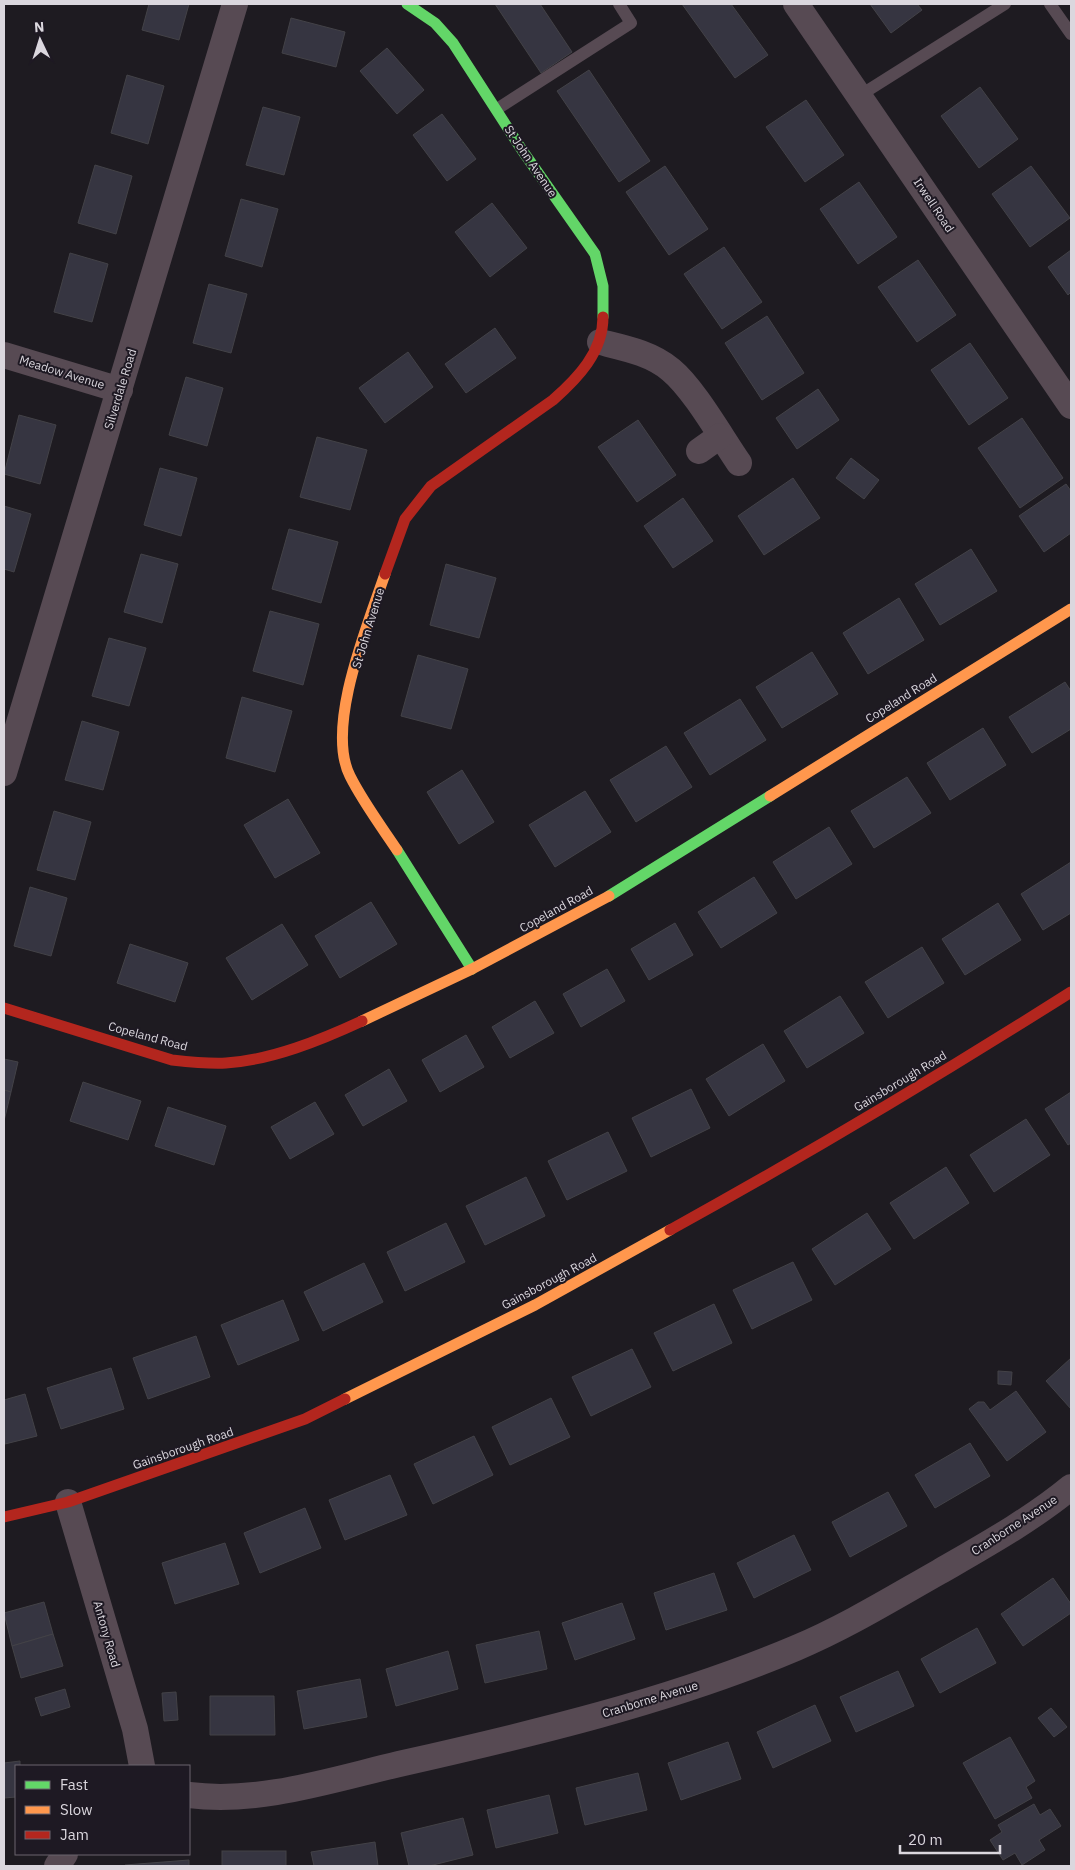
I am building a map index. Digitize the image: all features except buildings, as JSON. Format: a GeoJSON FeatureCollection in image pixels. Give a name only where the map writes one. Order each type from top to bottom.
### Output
{"type":"FeatureCollection","features":[{"type":"Feature","properties":{"kind":"street","name":"Silverdale Road"},"geometry":{"type":"LineString","coordinates":[[4,773],[235,4]]}},
{"type":"Feature","properties":{"kind":"street","name":"St John Avenue"},"geometry":{"type":"LineString","coordinates":[[407,4],[435,23],[454,43],[522,150],[595,254],[600,270],[604,305],[600,342],[593,356],[570,386],[554,400],[448,472],[431,486],[405,519],[395,542],[344,710],[341,744],[350,775],[472,969]]}},
{"type":"Feature","properties":{"kind":"street","name":"Irwell Road"},"geometry":{"type":"LineString","coordinates":[[796,4],[1071,406]]}},
{"type":"Feature","properties":{"kind":"street"},"geometry":{"type":"LineString","coordinates":[[600,342],[637,352],[671,370],[739,463]]}},
{"type":"Feature","properties":{"kind":"street","name":"Meadow Avenue"},"geometry":{"type":"LineString","coordinates":[[4,355],[120,390]]}},
{"type":"Feature","properties":{"kind":"street"},"geometry":{"type":"LineString","coordinates":[[698,450],[720,436]]}},
{"type":"Feature","properties":{"kind":"street","name":"Copeland Road"},"geometry":{"type":"LineString","coordinates":[[4,1008],[172,1060],[225,1063],[251,1060],[301,1045],[357,1023],[472,969],[597,903],[1071,608]]}},
{"type":"Feature","properties":{"kind":"street","name":"Gainsborough Road"},"geometry":{"type":"LineString","coordinates":[[4,1517],[68,1502],[306,1419],[535,1305],[758,1182],[967,1058],[1071,992]]}},
{"type":"Feature","properties":{"kind":"street","name":"Cranborne Avenue"},"geometry":{"type":"LineString","coordinates":[[190,1795],[237,1797],[289,1789],[529,1735],[703,1683],[798,1648],[888,1601],[1004,1533],[1052,1503],[1071,1487]]}},
{"type":"Feature","properties":{"kind":"street","name":"Antony Road"},"geometry":{"type":"LineString","coordinates":[[68,1502],[135,1729],[142,1765]]}},
{"type":"Feature","properties":{"kind":"street"},"geometry":{"type":"LineString","coordinates":[[56,1866],[64,1855]]}},
{"type":"Feature","properties":{"kind":"lane"},"geometry":{"type":"LineString","coordinates":[[497,109],[632,23],[619,4]]}},
{"type":"Feature","properties":{"kind":"lane"},"geometry":{"type":"LineString","coordinates":[[860,96],[1005,4]]}},
{"type":"Feature","properties":{"kind":"lane"},"geometry":{"type":"LineString","coordinates":[[1050,4],[1071,34]]}},
{"type":"Feature","properties":{"kind":"traffic: fast"},"geometry":{"type":"LineString","coordinates":[[407,4],[435,23],[453,43],[522,150],[595,254],[603,286],[603,317]]}},
{"type":"Feature","properties":{"kind":"traffic: fast"},"geometry":{"type":"LineString","coordinates":[[609,896],[770,796]]}},
{"type":"Feature","properties":{"kind":"traffic: fast"},"geometry":{"type":"LineString","coordinates":[[397,850],[472,969]]}},
{"type":"Feature","properties":{"kind":"traffic: slow"},"geometry":{"type":"LineString","coordinates":[[385,574],[352,675],[343,731],[344,755],[355,786],[397,850]]}},
{"type":"Feature","properties":{"kind":"traffic: slow"},"geometry":{"type":"LineString","coordinates":[[770,796],[1071,609]]}},
{"type":"Feature","properties":{"kind":"traffic: slow"},"geometry":{"type":"LineString","coordinates":[[362,1021],[472,969],[609,896]]}},
{"type":"Feature","properties":{"kind":"traffic: slow"},"geometry":{"type":"LineString","coordinates":[[345,1399],[535,1305],[670,1230]]}},
{"type":"Feature","properties":{"kind":"traffic: jam"},"geometry":{"type":"LineString","coordinates":[[385,574],[405,519],[431,486],[562,392],[580,373],[594,353],[599,342],[603,317]]}},
{"type":"Feature","properties":{"kind":"traffic: jam"},"geometry":{"type":"LineString","coordinates":[[670,1230],[872,1114],[1071,992]]}},
{"type":"Feature","properties":{"kind":"traffic: jam"},"geometry":{"type":"LineString","coordinates":[[4,1008],[172,1060],[206,1063],[226,1063],[261,1058],[313,1042],[362,1021]]}},
{"type":"Feature","properties":{"kind":"traffic: jam"},"geometry":{"type":"LineString","coordinates":[[4,1517],[68,1502],[305,1419],[345,1399]]}}]}
